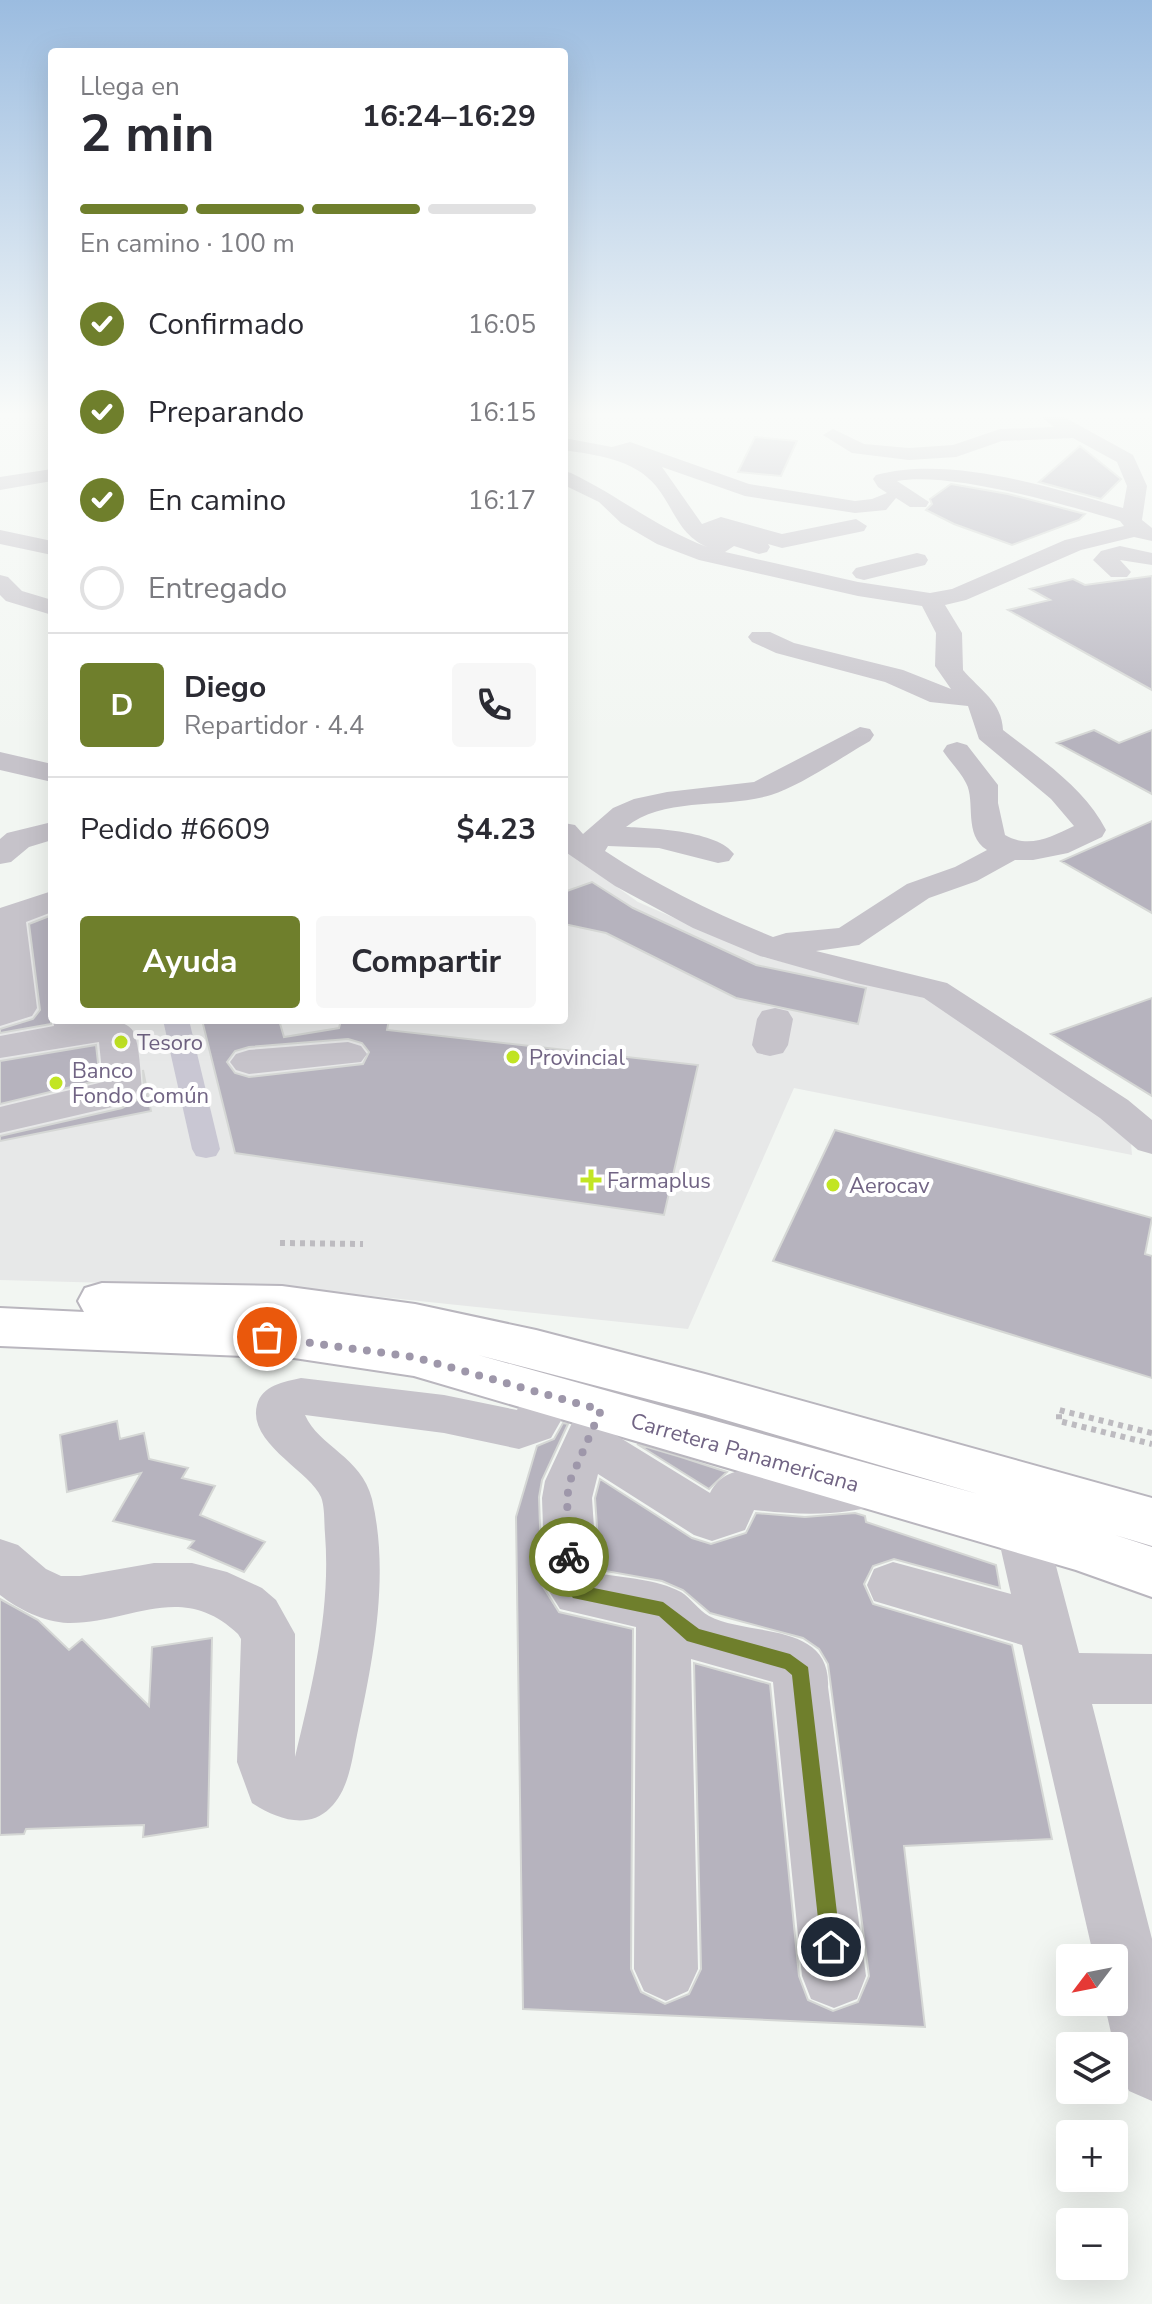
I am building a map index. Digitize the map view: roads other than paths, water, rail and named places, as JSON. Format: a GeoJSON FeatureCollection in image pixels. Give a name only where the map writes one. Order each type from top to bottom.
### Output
{"type":"FeatureCollection","features":[{"type":"Feature","properties":{"kind":"main road","name":"Carretera Panamericana"},"geometry":{"type":"LineString","coordinates":[[0,1301],[282,1304],[415,1323],[536,1349],[1152,1522]]}},
{"type":"Feature","properties":{"kind":"main road","name":"Carretera Panamericana"},"geometry":{"type":"LineString","coordinates":[[0,1327],[294,1339],[414,1357],[580,1416],[870,1487],[1025,1543],[1152,1572]]}},
{"type":"Feature","properties":{"kind":"street"},"geometry":{"type":"LineString","coordinates":[[640,525],[665,539],[707,555],[858,589],[930,600],[958,595],[1073,545],[1140,527]]}},
{"type":"Feature","properties":{"kind":"street"},"geometry":{"type":"LineString","coordinates":[[688,525],[701,536],[800,575]]}},
{"type":"Feature","properties":{"kind":"street"},"geometry":{"type":"LineString","coordinates":[[719,525],[711,527],[731,538],[790,557],[906,583],[991,581]]}},
{"type":"Feature","properties":{"kind":"street"},"geometry":{"type":"LineString","coordinates":[[723,525],[782,541],[856,526]]}},
{"type":"Feature","properties":{"kind":"street"},"geometry":{"type":"LineString","coordinates":[[0,537],[48,547]]}},
{"type":"Feature","properties":{"kind":"street"},"geometry":{"type":"LineString","coordinates":[[1119,572],[1104,560],[1108,556],[1130,553],[1152,559]]}},
{"type":"Feature","properties":{"kind":"street"},"geometry":{"type":"LineString","coordinates":[[864,573],[917,560]]}},
{"type":"Feature","properties":{"kind":"street"},"geometry":{"type":"LineString","coordinates":[[0,582],[14,596],[48,607]]}},
{"type":"Feature","properties":{"kind":"street"},"geometry":{"type":"LineString","coordinates":[[930,600],[950,634],[947,666],[978,699],[990,727],[989,733],[1053,786],[1090,825],[1091,830],[1057,846],[1033,851],[1009,850],[991,839],[983,803],[983,785],[957,751]]}},
{"type":"Feature","properties":{"kind":"street"},"geometry":{"type":"LineString","coordinates":[[761,637],[785,648],[894,676],[940,696],[978,699]]}},
{"type":"Feature","properties":{"kind":"street"},"geometry":{"type":"LineString","coordinates":[[583,841],[629,812],[657,802],[683,796],[750,793],[764,788],[860,735]]}},
{"type":"Feature","properties":{"kind":"street"},"geometry":{"type":"LineString","coordinates":[[0,761],[48,772]]}},
{"type":"Feature","properties":{"kind":"street"},"geometry":{"type":"LineString","coordinates":[[0,855],[18,840],[48,832]]}},
{"type":"Feature","properties":{"kind":"street"},"geometry":{"type":"LineString","coordinates":[[583,841],[664,837],[718,854]]}},
{"type":"Feature","properties":{"kind":"street"},"geometry":{"type":"LineString","coordinates":[[583,841],[626,879],[705,921],[772,949],[868,976],[935,990],[1114,1109],[1152,1141]]}},
{"type":"Feature","properties":{"kind":"street"},"geometry":{"type":"LineString","coordinates":[[772,949],[782,943],[847,938],[918,891],[966,874],[1009,850]]}},
{"type":"Feature","properties":{"kind":"street"},"geometry":{"type":"LineString","coordinates":[[0,1120],[107,1096],[123,1088],[116,1033],[72,1027],[11,1028],[11,915],[48,902]]}},
{"type":"Feature","properties":{"kind":"street"},"geometry":{"type":"LineString","coordinates":[[249,1062],[348,1054]]}},
{"type":"Feature","properties":{"kind":"street"},"geometry":{"type":"LineString","coordinates":[[0,1561],[21,1583],[61,1599],[102,1597],[132,1588],[170,1585],[205,1587],[241,1601],[258,1616],[268,1634],[266,1762],[273,1783],[288,1793],[308,1790],[319,1776],[344,1667],[353,1547],[345,1492],[329,1467],[279,1421],[280,1406],[289,1399],[301,1396],[444,1414],[519,1430],[534,1424],[580,1416],[712,1520],[727,1515],[732,1500],[739,1492],[752,1489],[812,1495],[870,1487]]}},
{"type":"Feature","properties":{"kind":"street"},"geometry":{"type":"LineString","coordinates":[[580,1416],[567,1498],[571,1585],[579,1593],[663,1609],[693,1636],[790,1662],[801,1672],[800,1687],[834,1976]]}},
{"type":"Feature","properties":{"kind":"street"},"geometry":{"type":"LineString","coordinates":[[1094,1505],[1152,1498]]}},
{"type":"Feature","properties":{"kind":"street"},"geometry":{"type":"LineString","coordinates":[[1025,1543],[1011,1565],[1052,1766]]}},
{"type":"Feature","properties":{"kind":"street"},"geometry":{"type":"LineString","coordinates":[[1025,1543],[1152,2068]]}},
{"type":"Feature","properties":{"kind":"street"},"geometry":{"type":"LineString","coordinates":[[893,1585],[1022,1621]]}},
{"type":"Feature","properties":{"kind":"street"},"geometry":{"type":"LineString","coordinates":[[663,1609],[666,1969]]}},
{"type":"Feature","properties":{"kind":"street"},"geometry":{"type":"LineString","coordinates":[[1058,1678],[1152,1679]]}},
{"type":"Feature","properties":{"kind":"waterway"},"geometry":{"type":"LineString","coordinates":[[177,1024],[206,1149]]}},
{"type":"Feature","properties":{"kind":"place","name":"Tesoro"},"geometry":{"type":"Point","coordinates":[121,1042]}},
{"type":"Feature","properties":{"kind":"place","name":"Provincial"},"geometry":{"type":"Point","coordinates":[513,1057]}},
{"type":"Feature","properties":{"kind":"place","name":"Banco Fondo Común"},"geometry":{"type":"Point","coordinates":[56,1083]}},
{"type":"Feature","properties":{"kind":"place","name":"Farmaplus"},"geometry":{"type":"Point","coordinates":[591,1180]}},
{"type":"Feature","properties":{"kind":"place","name":"Aerocav"},"geometry":{"type":"Point","coordinates":[833,1185]}}]}
